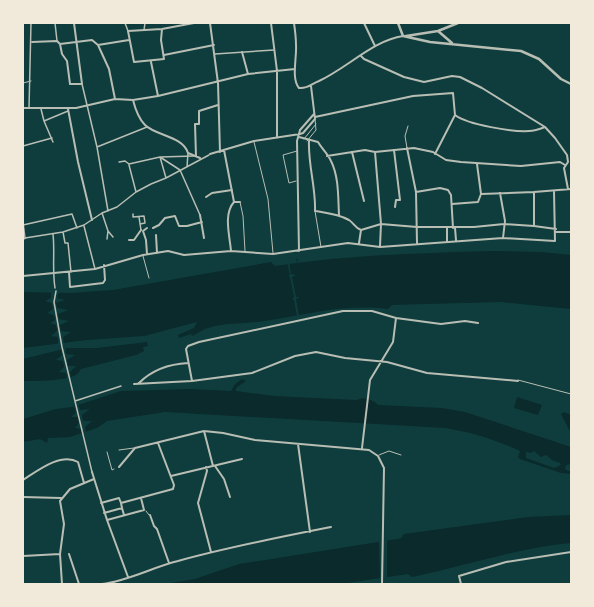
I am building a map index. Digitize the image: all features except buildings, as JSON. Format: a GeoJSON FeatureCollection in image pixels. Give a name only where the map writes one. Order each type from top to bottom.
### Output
{"type":"FeatureCollection","features":[{"type":"Feature","properties":{"kind":"street"},"geometry":{"type":"LineString","coordinates":[[29,108],[32,42],[31,23]]}},
{"type":"Feature","properties":{"kind":"street"},"geometry":{"type":"LineString","coordinates":[[55,23],[57,41],[60,44],[62,54],[67,61],[70,84],[82,84]]}},
{"type":"Feature","properties":{"kind":"street"},"geometry":{"type":"LineString","coordinates":[[74,23],[82,84],[88,105],[109,210]]}},
{"type":"Feature","properties":{"kind":"street"},"geometry":{"type":"LineString","coordinates":[[125,23],[134,62],[151,62],[164,59],[160,40],[162,29]]}},
{"type":"Feature","properties":{"kind":"street"},"geometry":{"type":"LineString","coordinates":[[144,30],[145,23]]}},
{"type":"Feature","properties":{"kind":"street"},"geometry":{"type":"LineString","coordinates":[[128,31],[162,29],[182,24],[194,23]]}},
{"type":"Feature","properties":{"kind":"street"},"geometry":{"type":"LineString","coordinates":[[210,23],[218,83],[220,152]]}},
{"type":"Feature","properties":{"kind":"street"},"geometry":{"type":"LineString","coordinates":[[271,23],[277,71],[277,138]]}},
{"type":"Feature","properties":{"kind":"street"},"geometry":{"type":"LineString","coordinates":[[294,23],[296,43],[295,69],[298,87],[304,89],[383,42],[404,36],[438,31],[458,23]]}},
{"type":"Feature","properties":{"kind":"street"},"geometry":{"type":"LineString","coordinates":[[364,23],[375,46]]}},
{"type":"Feature","properties":{"kind":"street"},"geometry":{"type":"LineString","coordinates":[[398,23],[404,36]]}},
{"type":"Feature","properties":{"kind":"street"},"geometry":{"type":"LineString","coordinates":[[438,31],[453,43]]}},
{"type":"Feature","properties":{"kind":"street"},"geometry":{"type":"LineString","coordinates":[[404,36],[432,42],[453,43],[528,53],[539,58],[561,78],[571,84]]}},
{"type":"Feature","properties":{"kind":"street"},"geometry":{"type":"LineString","coordinates":[[60,44],[92,40],[98,45],[109,70],[115,99]]}},
{"type":"Feature","properties":{"kind":"street"},"geometry":{"type":"LineString","coordinates":[[98,45],[129,40]]}},
{"type":"Feature","properties":{"kind":"street"},"geometry":{"type":"LineString","coordinates":[[32,42],[57,41]]}},
{"type":"Feature","properties":{"kind":"street"},"geometry":{"type":"LineString","coordinates":[[163,55],[214,46]]}},
{"type":"Feature","properties":{"kind":"street"},"geometry":{"type":"LineString","coordinates":[[215,54],[274,50]]}},
{"type":"Feature","properties":{"kind":"street"},"geometry":{"type":"LineString","coordinates":[[242,52],[248,74]]}},
{"type":"Feature","properties":{"kind":"street"},"geometry":{"type":"LineString","coordinates":[[361,56],[364,60],[404,77],[419,81],[424,82],[452,76],[460,77],[482,88],[545,127],[565,152],[568,160],[565,165],[568,189]]}},
{"type":"Feature","properties":{"kind":"street"},"geometry":{"type":"LineString","coordinates":[[151,62],[158,96]]}},
{"type":"Feature","properties":{"kind":"street"},"geometry":{"type":"LineString","coordinates":[[44,121],[68,110],[115,99],[133,100],[158,96],[218,83],[248,74],[295,69]]}},
{"type":"Feature","properties":{"kind":"street"},"geometry":{"type":"LineString","coordinates":[[23,222],[24,239],[77,228],[102,213],[117,207],[136,192],[166,178],[200,158],[254,141],[299,136],[303,133],[315,116],[311,86]]}},
{"type":"Feature","properties":{"kind":"street"},"geometry":{"type":"LineString","coordinates":[[299,251],[297,151],[300,130],[315,116],[413,96],[454,93],[455,115],[435,154]]}},
{"type":"Feature","properties":{"kind":"street"},"geometry":{"type":"LineString","coordinates":[[133,100],[142,122],[148,127],[175,140],[187,150],[187,166]]}},
{"type":"Feature","properties":{"kind":"street"},"geometry":{"type":"LineString","coordinates":[[196,156],[195,124],[199,124],[199,111],[218,105]]}},
{"type":"Feature","properties":{"kind":"street"},"geometry":{"type":"LineString","coordinates":[[23,108],[68,110]]}},
{"type":"Feature","properties":{"kind":"street"},"geometry":{"type":"LineString","coordinates":[[41,109],[44,121],[53,142]]}},
{"type":"Feature","properties":{"kind":"street"},"geometry":{"type":"LineString","coordinates":[[68,110],[78,162],[92,220]]}},
{"type":"Feature","properties":{"kind":"street"},"geometry":{"type":"LineString","coordinates":[[455,115],[466,121],[507,129],[529,131],[545,127]]}},
{"type":"Feature","properties":{"kind":"street"},"geometry":{"type":"LineString","coordinates":[[97,147],[148,127]]}},
{"type":"Feature","properties":{"kind":"street"},"geometry":{"type":"LineString","coordinates":[[299,136],[304,140],[316,141],[320,144],[330,159],[337,183],[339,215]]}},
{"type":"Feature","properties":{"kind":"street"},"geometry":{"type":"LineString","coordinates":[[23,146],[52,138]]}},
{"type":"Feature","properties":{"kind":"street"},"geometry":{"type":"LineString","coordinates":[[308,141],[309,163],[316,198],[315,211],[339,215],[351,222],[356,229],[361,230],[381,224],[447,228],[504,224],[534,226],[556,231],[571,232]]}},
{"type":"Feature","properties":{"kind":"street"},"geometry":{"type":"LineString","coordinates":[[327,156],[365,150],[374,152],[407,148],[427,151],[446,160],[477,164],[521,166],[560,162],[565,165]]}},
{"type":"Feature","properties":{"kind":"street"},"geometry":{"type":"LineString","coordinates":[[407,148],[416,192],[417,243]]}},
{"type":"Feature","properties":{"kind":"street"},"geometry":{"type":"LineString","coordinates":[[224,150],[234,202],[231,207],[228,222],[231,251]]}},
{"type":"Feature","properties":{"kind":"street"},"geometry":{"type":"LineString","coordinates":[[394,150],[400,200],[396,200],[395,207]]}},
{"type":"Feature","properties":{"kind":"street"},"geometry":{"type":"LineString","coordinates":[[352,152],[364,201]]}},
{"type":"Feature","properties":{"kind":"street"},"geometry":{"type":"LineString","coordinates":[[374,152],[381,224],[380,247]]}},
{"type":"Feature","properties":{"kind":"street"},"geometry":{"type":"LineString","coordinates":[[188,153],[200,158]]}},
{"type":"Feature","properties":{"kind":"street"},"geometry":{"type":"LineString","coordinates":[[129,164],[156,157],[196,156]]}},
{"type":"Feature","properties":{"kind":"street"},"geometry":{"type":"LineString","coordinates":[[160,157],[180,170],[200,215],[204,238]]}},
{"type":"Feature","properties":{"kind":"street"},"geometry":{"type":"LineString","coordinates":[[160,157],[166,178]]}},
{"type":"Feature","properties":{"kind":"street"},"geometry":{"type":"LineString","coordinates":[[119,162],[125,160],[129,164],[136,192]]}},
{"type":"Feature","properties":{"kind":"street"},"geometry":{"type":"LineString","coordinates":[[452,204],[478,202],[481,194],[477,164]]}},
{"type":"Feature","properties":{"kind":"street"},"geometry":{"type":"LineString","coordinates":[[416,192],[446,189],[450,193],[456,241]]}},
{"type":"Feature","properties":{"kind":"street"},"geometry":{"type":"LineString","coordinates":[[481,194],[571,189]]}},
{"type":"Feature","properties":{"kind":"street"},"geometry":{"type":"LineString","coordinates":[[206,197],[212,193],[232,190]]}},
{"type":"Feature","properties":{"kind":"street"},"geometry":{"type":"LineString","coordinates":[[23,276],[94,269],[147,254],[168,251],[186,255],[231,251],[273,254],[359,243],[380,247],[417,243],[503,238],[555,241],[554,191]]}},
{"type":"Feature","properties":{"kind":"street"},"geometry":{"type":"LineString","coordinates":[[534,192],[534,226]]}},
{"type":"Feature","properties":{"kind":"street"},"geometry":{"type":"LineString","coordinates":[[500,193],[504,224],[503,238]]}},
{"type":"Feature","properties":{"kind":"street"},"geometry":{"type":"LineString","coordinates":[[234,202],[240,202]]}},
{"type":"Feature","properties":{"kind":"street"},"geometry":{"type":"LineString","coordinates":[[102,213],[108,231],[113,237]]}},
{"type":"Feature","properties":{"kind":"street"},"geometry":{"type":"LineString","coordinates":[[24,225],[72,214],[77,228]]}},
{"type":"Feature","properties":{"kind":"street"},"geometry":{"type":"LineString","coordinates":[[133,214],[133,217],[144,216],[145,223],[140,224]]}},
{"type":"Feature","properties":{"kind":"street"},"geometry":{"type":"LineString","coordinates":[[153,228],[167,217],[175,216],[179,226],[187,226],[202,222]]}},
{"type":"Feature","properties":{"kind":"street"},"geometry":{"type":"LineString","coordinates":[[139,217],[146,240],[147,254]]}},
{"type":"Feature","properties":{"kind":"street"},"geometry":{"type":"LineString","coordinates":[[84,225],[94,269]]}},
{"type":"Feature","properties":{"kind":"street"},"geometry":{"type":"LineString","coordinates":[[130,240],[134,240],[142,230],[147,228]]}},
{"type":"Feature","properties":{"kind":"street"},"geometry":{"type":"LineString","coordinates":[[447,228],[447,241]]}},
{"type":"Feature","properties":{"kind":"street"},"geometry":{"type":"LineString","coordinates":[[359,243],[361,230]]}},
{"type":"Feature","properties":{"kind":"street"},"geometry":{"type":"LineString","coordinates":[[107,239],[108,231]]}},
{"type":"Feature","properties":{"kind":"street"},"geometry":{"type":"LineString","coordinates":[[63,232],[65,243],[68,243],[70,287],[103,283],[105,280],[104,265]]}},
{"type":"Feature","properties":{"kind":"street"},"geometry":{"type":"LineString","coordinates":[[53,234],[53,274],[55,288]]}},
{"type":"Feature","properties":{"kind":"street"},"geometry":{"type":"LineString","coordinates":[[156,235],[157,253]]}},
{"type":"Feature","properties":{"kind":"street"},"geometry":{"type":"LineString","coordinates":[[56,291],[54,299],[55,309],[68,375],[92,472],[106,520],[128,577]]}},
{"type":"Feature","properties":{"kind":"street"},"geometry":{"type":"LineString","coordinates":[[192,381],[186,351],[188,346],[204,340],[267,326],[302,321],[343,311],[372,311],[396,318],[441,324],[465,321],[478,323]]}},
{"type":"Feature","properties":{"kind":"street"},"geometry":{"type":"LineString","coordinates":[[362,448],[367,394],[370,380],[380,361],[393,342],[396,318]]}},
{"type":"Feature","properties":{"kind":"street"},"geometry":{"type":"LineString","coordinates":[[134,384],[192,381],[252,374],[308,353],[321,353],[340,358],[380,361],[427,373],[518,381]]}},
{"type":"Feature","properties":{"kind":"street"},"geometry":{"type":"LineString","coordinates":[[139,383],[151,373],[164,367],[188,363]]}},
{"type":"Feature","properties":{"kind":"street"},"geometry":{"type":"LineString","coordinates":[[75,401],[121,386]]}},
{"type":"Feature","properties":{"kind":"street"},"geometry":{"type":"LineString","coordinates":[[204,431],[214,466],[224,480],[230,497]]}},
{"type":"Feature","properties":{"kind":"street"},"geometry":{"type":"LineString","coordinates":[[119,467],[135,448],[204,431],[223,433],[255,440],[362,448],[369,450],[378,456],[384,468],[382,584]]}},
{"type":"Feature","properties":{"kind":"street"},"geometry":{"type":"LineString","coordinates":[[121,504],[170,491],[174,488],[158,443]]}},
{"type":"Feature","properties":{"kind":"street"},"geometry":{"type":"LineString","coordinates":[[298,443],[310,532]]}},
{"type":"Feature","properties":{"kind":"street"},"geometry":{"type":"LineString","coordinates":[[171,476],[242,459]]}},
{"type":"Feature","properties":{"kind":"street"},"geometry":{"type":"LineString","coordinates":[[23,480],[50,463],[59,460],[74,460],[78,462],[84,483]]}},
{"type":"Feature","properties":{"kind":"street"},"geometry":{"type":"LineString","coordinates":[[206,467],[207,471],[198,503],[211,552]]}},
{"type":"Feature","properties":{"kind":"street"},"geometry":{"type":"LineString","coordinates":[[62,584],[60,554],[64,524],[60,507],[61,498],[70,489],[94,479]]}},
{"type":"Feature","properties":{"kind":"street"},"geometry":{"type":"LineString","coordinates":[[23,497],[61,498]]}},
{"type":"Feature","properties":{"kind":"street"},"geometry":{"type":"LineString","coordinates":[[102,503],[119,498],[124,515]]}},
{"type":"Feature","properties":{"kind":"street"},"geometry":{"type":"LineString","coordinates":[[106,520],[144,510],[141,498]]}},
{"type":"Feature","properties":{"kind":"street"},"geometry":{"type":"LineString","coordinates":[[104,513],[122,508]]}},
{"type":"Feature","properties":{"kind":"street"},"geometry":{"type":"LineString","coordinates":[[150,515],[154,526],[158,530],[169,563]]}},
{"type":"Feature","properties":{"kind":"street"},"geometry":{"type":"LineString","coordinates":[[102,584],[114,582],[169,563],[211,552],[331,527]]}},
{"type":"Feature","properties":{"kind":"street"},"geometry":{"type":"LineString","coordinates":[[461,584],[459,576],[506,562],[571,552]]}},
{"type":"Feature","properties":{"kind":"street"},"geometry":{"type":"LineString","coordinates":[[23,556],[60,554]]}},
{"type":"Feature","properties":{"kind":"street"},"geometry":{"type":"LineString","coordinates":[[69,554],[79,584]]}},
{"type":"Feature","properties":{"kind":"lane"},"geometry":{"type":"LineString","coordinates":[[23,83],[31,81]]}},
{"type":"Feature","properties":{"kind":"lane"},"geometry":{"type":"LineString","coordinates":[[308,141],[316,130],[315,116]]}},
{"type":"Feature","properties":{"kind":"lane"},"geometry":{"type":"LineString","coordinates":[[304,140],[316,124]]}},
{"type":"Feature","properties":{"kind":"lane"},"geometry":{"type":"LineString","coordinates":[[407,148],[405,136],[408,126]]}},
{"type":"Feature","properties":{"kind":"lane"},"geometry":{"type":"LineString","coordinates":[[254,141],[268,199],[273,254]]}},
{"type":"Feature","properties":{"kind":"lane"},"geometry":{"type":"LineString","coordinates":[[297,151],[283,155],[289,183],[297,181]]}},
{"type":"Feature","properties":{"kind":"lane"},"geometry":{"type":"LineString","coordinates":[[240,202],[243,216],[246,251]]}},
{"type":"Feature","properties":{"kind":"lane"},"geometry":{"type":"LineString","coordinates":[[315,211],[321,248]]}},
{"type":"Feature","properties":{"kind":"lane"},"geometry":{"type":"LineString","coordinates":[[143,255],[149,278]]}},
{"type":"Feature","properties":{"kind":"lane"},"geometry":{"type":"LineString","coordinates":[[518,381],[520,380],[571,394]]}},
{"type":"Feature","properties":{"kind":"lane"},"geometry":{"type":"LineString","coordinates":[[119,450],[135,448]]}},
{"type":"Feature","properties":{"kind":"lane"},"geometry":{"type":"LineString","coordinates":[[378,456],[389,451],[401,455]]}},
{"type":"Feature","properties":{"kind":"lane"},"geometry":{"type":"LineString","coordinates":[[107,452],[112,470],[114,469]]}},
{"type":"Feature","properties":{"kind":"lane"},"geometry":{"type":"LineString","coordinates":[[144,510],[150,515]]}},
{"type":"Feature","properties":{"kind":"water"},"geometry":{"type":"Polygon","coordinates":[[[494,251],[542,252],[571,255],[571,309],[500,302],[392,305],[388,309],[338,309],[257,322],[220,325],[206,329],[192,336],[191,334],[179,338],[178,335],[194,328],[197,322],[144,336],[87,340],[23,348],[23,292],[71,293],[113,290],[271,262],[275,266],[357,257],[494,251]]]}},
{"type":"Feature","properties":{"kind":"water"},"geometry":{"type":"Polygon","coordinates":[[[147,342],[148,346],[143,347],[144,351],[136,355],[81,369],[78,374],[67,378],[23,381],[23,359],[68,348],[97,348],[147,342]]]}},
{"type":"Feature","properties":{"kind":"water"},"geometry":{"type":"Polygon","coordinates":[[[242,379],[246,381],[236,388],[236,391],[274,396],[357,400],[365,399],[371,400],[378,405],[442,408],[465,412],[571,447],[571,464],[566,465],[565,469],[571,471],[571,474],[561,473],[520,459],[518,457],[520,451],[502,443],[474,434],[445,428],[165,412],[107,421],[97,428],[70,437],[48,438],[47,443],[40,439],[23,442],[23,419],[56,409],[72,407],[121,391],[191,389],[231,391],[235,384],[242,379]],[[534,451],[531,453],[526,452],[526,458],[554,468],[561,465],[546,455],[541,457],[534,451]]]}},
{"type":"Feature","properties":{"kind":"water"},"geometry":{"type":"Polygon","coordinates":[[[517,397],[542,405],[538,415],[514,408],[517,397]]]}},
{"type":"Feature","properties":{"kind":"water"},"geometry":{"type":"Polygon","coordinates":[[[564,412],[571,415],[571,433],[561,414],[564,412]]]}},
{"type":"Feature","properties":{"kind":"water"},"geometry":{"type":"Polygon","coordinates":[[[571,515],[571,543],[551,545],[511,553],[412,577],[408,574],[340,584],[165,584],[195,579],[239,564],[397,539],[401,538],[404,534],[528,517],[571,515]]]}},
{"type":"Feature","properties":{"kind":"pier"},"geometry":{"type":"Polygon","coordinates":[[[287,262],[289,262],[291,274],[296,275],[292,277],[296,297],[300,297],[296,299],[299,317],[297,317],[294,300],[292,299],[294,297],[290,277],[288,276],[290,275],[287,262]]]}},
{"type":"Feature","properties":{"kind":"pier"},"geometry":{"type":"Polygon","coordinates":[[[51,291],[59,291],[57,298],[65,300],[56,303],[57,308],[68,310],[58,314],[59,319],[69,321],[60,325],[61,331],[71,332],[63,337],[66,345],[58,346],[58,337],[51,336],[57,331],[56,325],[50,323],[55,320],[54,315],[47,313],[53,309],[52,303],[45,301],[51,298],[51,291]]]}},
{"type":"Feature","properties":{"kind":"pier"},"geometry":{"type":"Polygon","coordinates":[[[65,347],[66,354],[75,355],[67,360],[68,366],[76,366],[70,372],[71,377],[76,377],[64,381],[67,378],[66,373],[59,372],[64,367],[63,361],[56,360],[62,355],[60,348],[65,347]]]}},
{"type":"Feature","properties":{"kind":"pier"},"geometry":{"type":"Polygon","coordinates":[[[80,402],[78,403],[80,410],[90,409],[82,415],[83,421],[92,421],[85,427],[86,433],[94,431],[80,436],[82,435],[81,429],[75,428],[79,423],[78,417],[71,417],[76,412],[73,405],[80,402]]]}},
{"type":"Feature","properties":{"kind":"pier"},"geometry":{"type":"Polygon","coordinates":[[[387,538],[387,579],[380,580],[379,540],[387,538]]]}}]}
